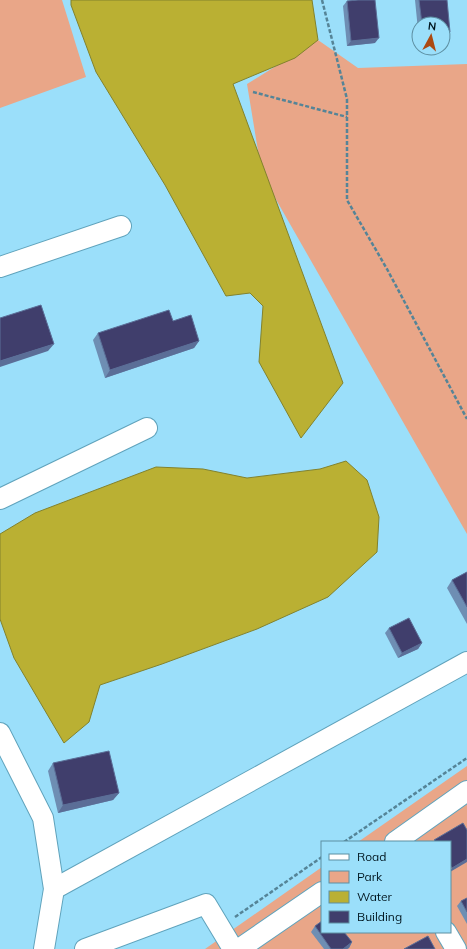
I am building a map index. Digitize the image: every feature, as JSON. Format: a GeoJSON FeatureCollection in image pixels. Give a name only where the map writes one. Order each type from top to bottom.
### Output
{"type":"FeatureCollection","features":[{"type":"Feature","properties":{"kind":"street"},"geometry":{"type":"LineString","coordinates":[[0,267],[121,226]]}},
{"type":"Feature","properties":{"kind":"street"},"geometry":{"type":"LineString","coordinates":[[0,499],[147,428]]}},
{"type":"Feature","properties":{"kind":"street"},"geometry":{"type":"LineString","coordinates":[[54,889],[467,662]]}},
{"type":"Feature","properties":{"kind":"street"},"geometry":{"type":"LineString","coordinates":[[0,733],[43,818],[54,889],[44,949]]}},
{"type":"Feature","properties":{"kind":"street"},"geometry":{"type":"LineString","coordinates":[[397,841],[467,791]]}},
{"type":"Feature","properties":{"kind":"street"},"geometry":{"type":"LineString","coordinates":[[239,949],[321,893]]}},
{"type":"Feature","properties":{"kind":"street"},"geometry":{"type":"LineString","coordinates":[[85,949],[206,904],[233,949]]}},
{"type":"Feature","properties":{"kind":"street"},"geometry":{"type":"LineString","coordinates":[[447,933],[456,949]]}},
{"type":"Feature","properties":{"kind":"path"},"geometry":{"type":"LineString","coordinates":[[322,0],[347,99],[347,200],[387,269],[467,419]]}},
{"type":"Feature","properties":{"kind":"path"},"geometry":{"type":"LineString","coordinates":[[252,92],[347,117]]}},
{"type":"Feature","properties":{"kind":"path"},"geometry":{"type":"LineString","coordinates":[[345,841],[467,758]]}},
{"type":"Feature","properties":{"kind":"path"},"geometry":{"type":"LineString","coordinates":[[220,927],[321,858]]}},
{"type":"Feature","properties":{"kind":"green space"},"geometry":{"type":"Polygon","coordinates":[[[0,0],[62,0],[86,77],[0,108],[0,0]]]}},
{"type":"Feature","properties":{"kind":"green space"},"geometry":{"type":"Polygon","coordinates":[[[318,40],[358,68],[467,64],[467,534],[262,175],[247,84],[318,40]]]}},
{"type":"Feature","properties":{"kind":"green space"},"geometry":{"type":"Polygon","coordinates":[[[467,766],[467,949],[205,949],[321,868],[321,933],[451,933],[451,841],[359,841],[467,766]]]}},
{"type":"Feature","properties":{"kind":"water"},"geometry":{"type":"Polygon","coordinates":[[[71,0],[312,0],[318,40],[295,58],[233,84],[343,383],[301,438],[259,362],[263,306],[250,293],[226,296],[165,185],[96,72],[71,5],[71,0]]]}},
{"type":"Feature","properties":{"kind":"water"},"geometry":{"type":"Polygon","coordinates":[[[346,461],[367,480],[379,517],[377,552],[328,597],[257,629],[100,685],[89,722],[64,743],[14,658],[0,619],[0,534],[35,513],[156,467],[203,469],[247,478],[320,469],[346,461]]]}},
{"type":"Feature","properties":{"kind":"building"},"geometry":{"type":"Polygon","coordinates":[[[375,0],[379,38],[351,41],[347,1],[375,0]]]}},
{"type":"Feature","properties":{"kind":"building"},"geometry":{"type":"Polygon","coordinates":[[[419,0],[447,0],[448,16],[421,16],[419,0]]]}},
{"type":"Feature","properties":{"kind":"building"},"geometry":{"type":"Polygon","coordinates":[[[41,305],[54,344],[0,361],[0,318],[41,305]]]}},
{"type":"Feature","properties":{"kind":"building"},"geometry":{"type":"Polygon","coordinates":[[[169,310],[173,321],[191,315],[199,341],[110,370],[98,333],[169,310]]]}},
{"type":"Feature","properties":{"kind":"building"},"geometry":{"type":"Polygon","coordinates":[[[467,572],[467,607],[452,580],[467,572]]]}},
{"type":"Feature","properties":{"kind":"building"},"geometry":{"type":"Polygon","coordinates":[[[409,618],[422,643],[402,653],[389,628],[409,618]]]}},
{"type":"Feature","properties":{"kind":"building"},"geometry":{"type":"Polygon","coordinates":[[[109,751],[119,793],[63,805],[53,763],[109,751]]]}},
{"type":"Feature","properties":{"kind":"building"},"geometry":{"type":"Polygon","coordinates":[[[463,823],[467,830],[467,859],[452,868],[451,841],[434,840],[463,823]]]}},
{"type":"Feature","properties":{"kind":"building"},"geometry":{"type":"Polygon","coordinates":[[[467,898],[467,912],[461,901],[467,898]]]}},
{"type":"Feature","properties":{"kind":"building"},"geometry":{"type":"Polygon","coordinates":[[[321,922],[321,933],[345,933],[352,942],[343,949],[331,949],[315,926],[321,922]]]}},
{"type":"Feature","properties":{"kind":"building"},"geometry":{"type":"Polygon","coordinates":[[[428,936],[435,949],[404,949],[428,936]]]}}]}
